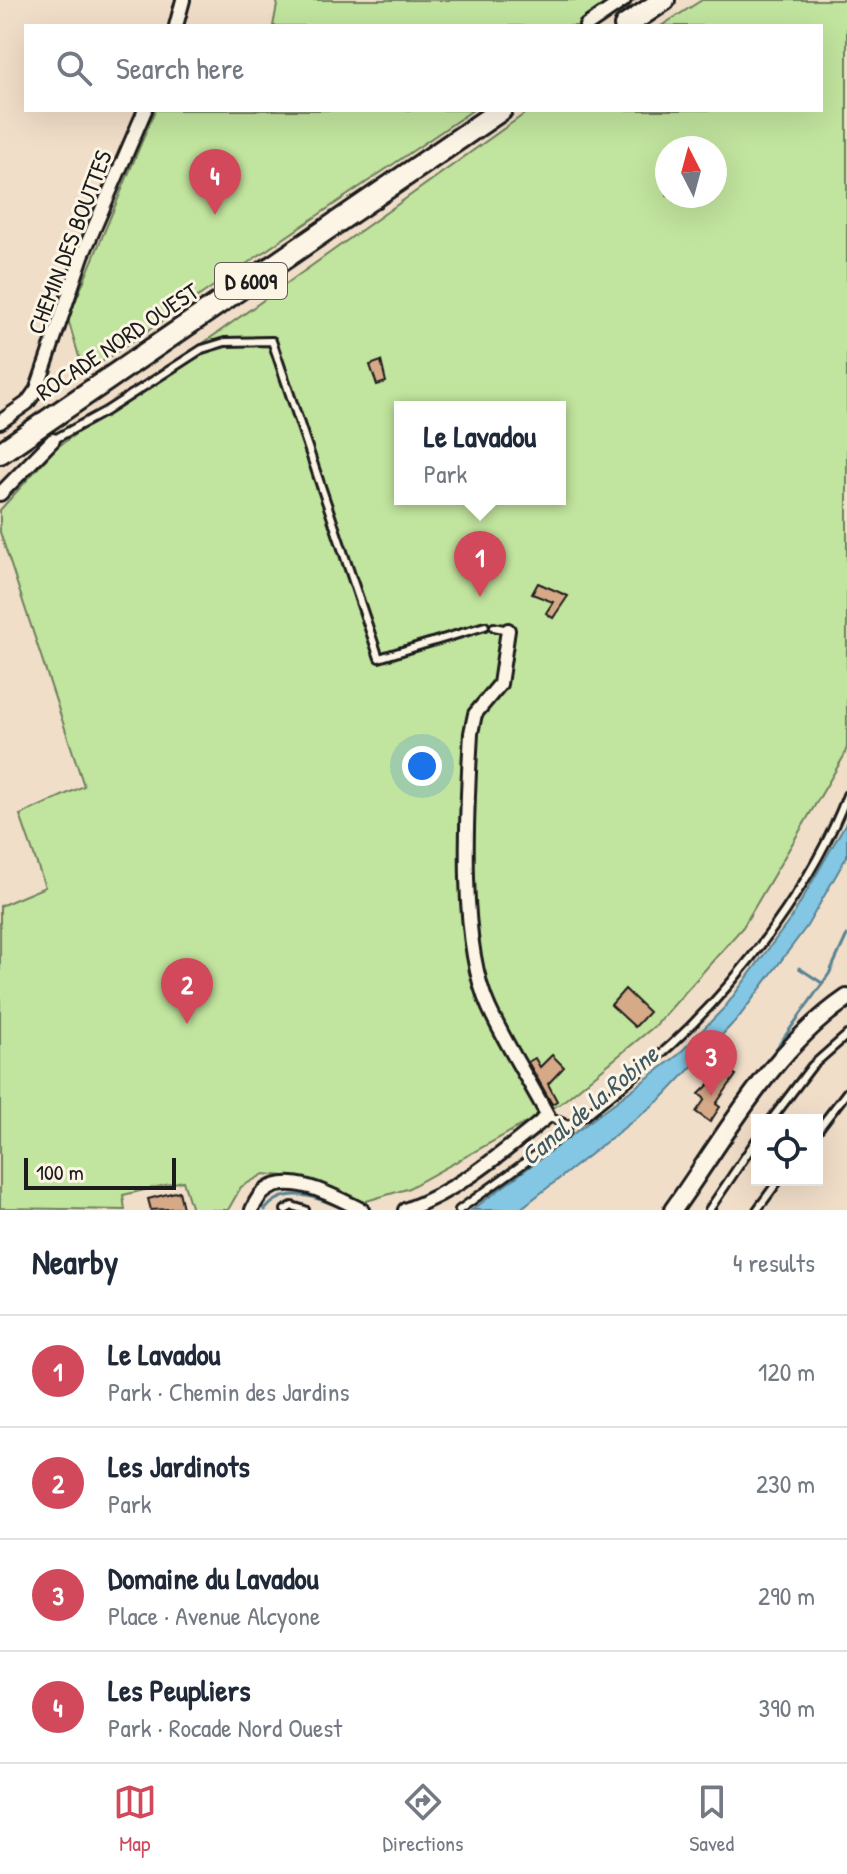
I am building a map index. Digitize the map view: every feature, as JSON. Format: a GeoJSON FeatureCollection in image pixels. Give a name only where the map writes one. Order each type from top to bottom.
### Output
{"type":"FeatureCollection","features":[{"type":"Feature","properties":{"kind":"main road"},"geometry":{"type":"LineString","coordinates":[[628,24],[664,0]]}},
{"type":"Feature","properties":{"kind":"main road","name":"ROCADE NORD OUEST"},"geometry":{"type":"LineString","coordinates":[[0,453],[498,112]]}},
{"type":"Feature","properties":{"kind":"street"},"geometry":{"type":"LineString","coordinates":[[177,24],[183,0]]}},
{"type":"Feature","properties":{"kind":"street"},"geometry":{"type":"LineString","coordinates":[[589,24],[624,0]]}},
{"type":"Feature","properties":{"kind":"street","name":"CHEMIN DES BOUTTES"},"geometry":{"type":"LineString","coordinates":[[0,422],[27,403],[37,389],[82,256],[144,112]]}},
{"type":"Feature","properties":{"kind":"street"},"geometry":{"type":"LineString","coordinates":[[0,494],[53,440]]}},
{"type":"Feature","properties":{"kind":"street"},"geometry":{"type":"LineString","coordinates":[[405,1210],[436,1199],[467,1181],[548,1116],[488,1006],[477,967],[467,862],[471,733],[475,714],[500,684],[508,630]]}},
{"type":"Feature","properties":{"kind":"street"},"geometry":{"type":"LineString","coordinates":[[673,1210],[779,1060],[816,1021],[847,998]]}},
{"type":"Feature","properties":{"kind":"street"},"geometry":{"type":"LineString","coordinates":[[252,1210],[257,1197],[271,1186],[289,1182],[320,1190],[362,1210]]}},
{"type":"Feature","properties":{"kind":"lane"},"geometry":{"type":"LineString","coordinates":[[53,440],[106,411],[202,349],[225,342],[272,341],[379,658],[485,626]]}},
{"type":"Feature","properties":{"kind":"lane"},"geometry":{"type":"LineString","coordinates":[[494,627],[508,630]]}},
{"type":"Feature","properties":{"kind":"lane"},"geometry":{"type":"LineString","coordinates":[[459,1210],[566,1133],[568,1125],[584,1117],[674,1042],[748,963],[838,821],[847,795]]}},
{"type":"Feature","properties":{"kind":"lane"},"geometry":{"type":"LineString","coordinates":[[776,1114],[812,1066],[847,1035]]}},
{"type":"Feature","properties":{"kind":"lane"},"geometry":{"type":"LineString","coordinates":[[823,1123],[847,1092]]}},
{"type":"Feature","properties":{"kind":"lane"},"geometry":{"type":"LineString","coordinates":[[548,1116],[568,1125]]}},
{"type":"Feature","properties":{"kind":"lane"},"geometry":{"type":"LineString","coordinates":[[709,1210],[751,1148]]}},
{"type":"Feature","properties":{"kind":"lane"},"geometry":{"type":"LineString","coordinates":[[757,1210],[775,1186]]}},
{"type":"Feature","properties":{"kind":"lane"},"geometry":{"type":"LineString","coordinates":[[285,1210],[292,1206],[305,1210]]}},
{"type":"Feature","properties":{"kind":"green space"},"geometry":{"type":"Polygon","coordinates":[[[278,0],[635,0],[600,24],[273,24],[278,0]]]}},
{"type":"Feature","properties":{"kind":"green space"},"geometry":{"type":"Polygon","coordinates":[[[702,0],[847,0],[847,747],[743,927],[657,1024],[560,1104],[407,1189],[363,1202],[284,1176],[264,1174],[241,1187],[228,1210],[192,1210],[183,1181],[123,1195],[125,1210],[0,1208],[0,906],[45,887],[20,815],[84,786],[0,532],[0,510],[56,448],[527,112],[823,112],[823,24],[664,24],[702,0]]]}},
{"type":"Feature","properties":{"kind":"green space"},"geometry":{"type":"Polygon","coordinates":[[[154,112],[470,112],[84,374],[68,319],[154,112]]]}},
{"type":"Feature","properties":{"kind":"water"},"geometry":{"type":"Polygon","coordinates":[[[847,821],[847,856],[807,926],[739,1017],[661,1099],[519,1210],[472,1210],[678,1055],[725,1007],[792,917],[847,821]]]}},
{"type":"Feature","properties":{"kind":"building"},"geometry":{"type":"Polygon","coordinates":[[[381,361],[386,382],[377,385],[370,365],[381,361]]]}},
{"type":"Feature","properties":{"kind":"building"},"geometry":{"type":"Polygon","coordinates":[[[538,583],[568,596],[553,618],[546,613],[553,602],[532,594],[538,583]]]}},
{"type":"Feature","properties":{"kind":"building"},"geometry":{"type":"Polygon","coordinates":[[[625,989],[649,1012],[635,1027],[611,1005],[625,989]]]}},
{"type":"Feature","properties":{"kind":"building"},"geometry":{"type":"Polygon","coordinates":[[[552,1055],[564,1067],[548,1084],[557,1101],[552,1104],[528,1062],[535,1058],[540,1067],[552,1055]]]}},
{"type":"Feature","properties":{"kind":"building"},"geometry":{"type":"Polygon","coordinates":[[[726,1068],[736,1075],[716,1104],[720,1107],[710,1122],[696,1112],[705,1099],[699,1094],[726,1068]]]}},
{"type":"Feature","properties":{"kind":"building"},"geometry":{"type":"Polygon","coordinates":[[[179,1191],[183,1208],[151,1210],[148,1199],[179,1191]]]}},
{"type":"Feature","properties":{"kind":"waterway"},"geometry":{"type":"LineString","coordinates":[[761,1070],[829,974],[847,935]]}},
{"type":"Feature","properties":{"kind":"waterway"},"geometry":{"type":"LineString","coordinates":[[799,968],[822,983]]}},
{"type":"Feature","properties":{"kind":"waterway"},"geometry":{"type":"LineString","coordinates":[[265,1210],[273,1202],[292,1195],[325,1201],[346,1210]]}},
{"type":"Feature","properties":{"kind":"place","name":"Les Peupliers"},"geometry":{"type":"Point","coordinates":[215,215]}},
{"type":"Feature","properties":{"kind":"place","name":"Le Lavadou"},"geometry":{"type":"Point","coordinates":[480,597]}},
{"type":"Feature","properties":{"kind":"place","name":"Les Jardinots"},"geometry":{"type":"Point","coordinates":[187,1024]}},
{"type":"Feature","properties":{"kind":"place","name":"Domaine du Lavadou"},"geometry":{"type":"Point","coordinates":[711,1096]}},
{"type":"Feature","properties":{"kind":"water label","name":"Canal de la Robine"},"geometry":{"type":"Point","coordinates":[589,1105]}}]}
